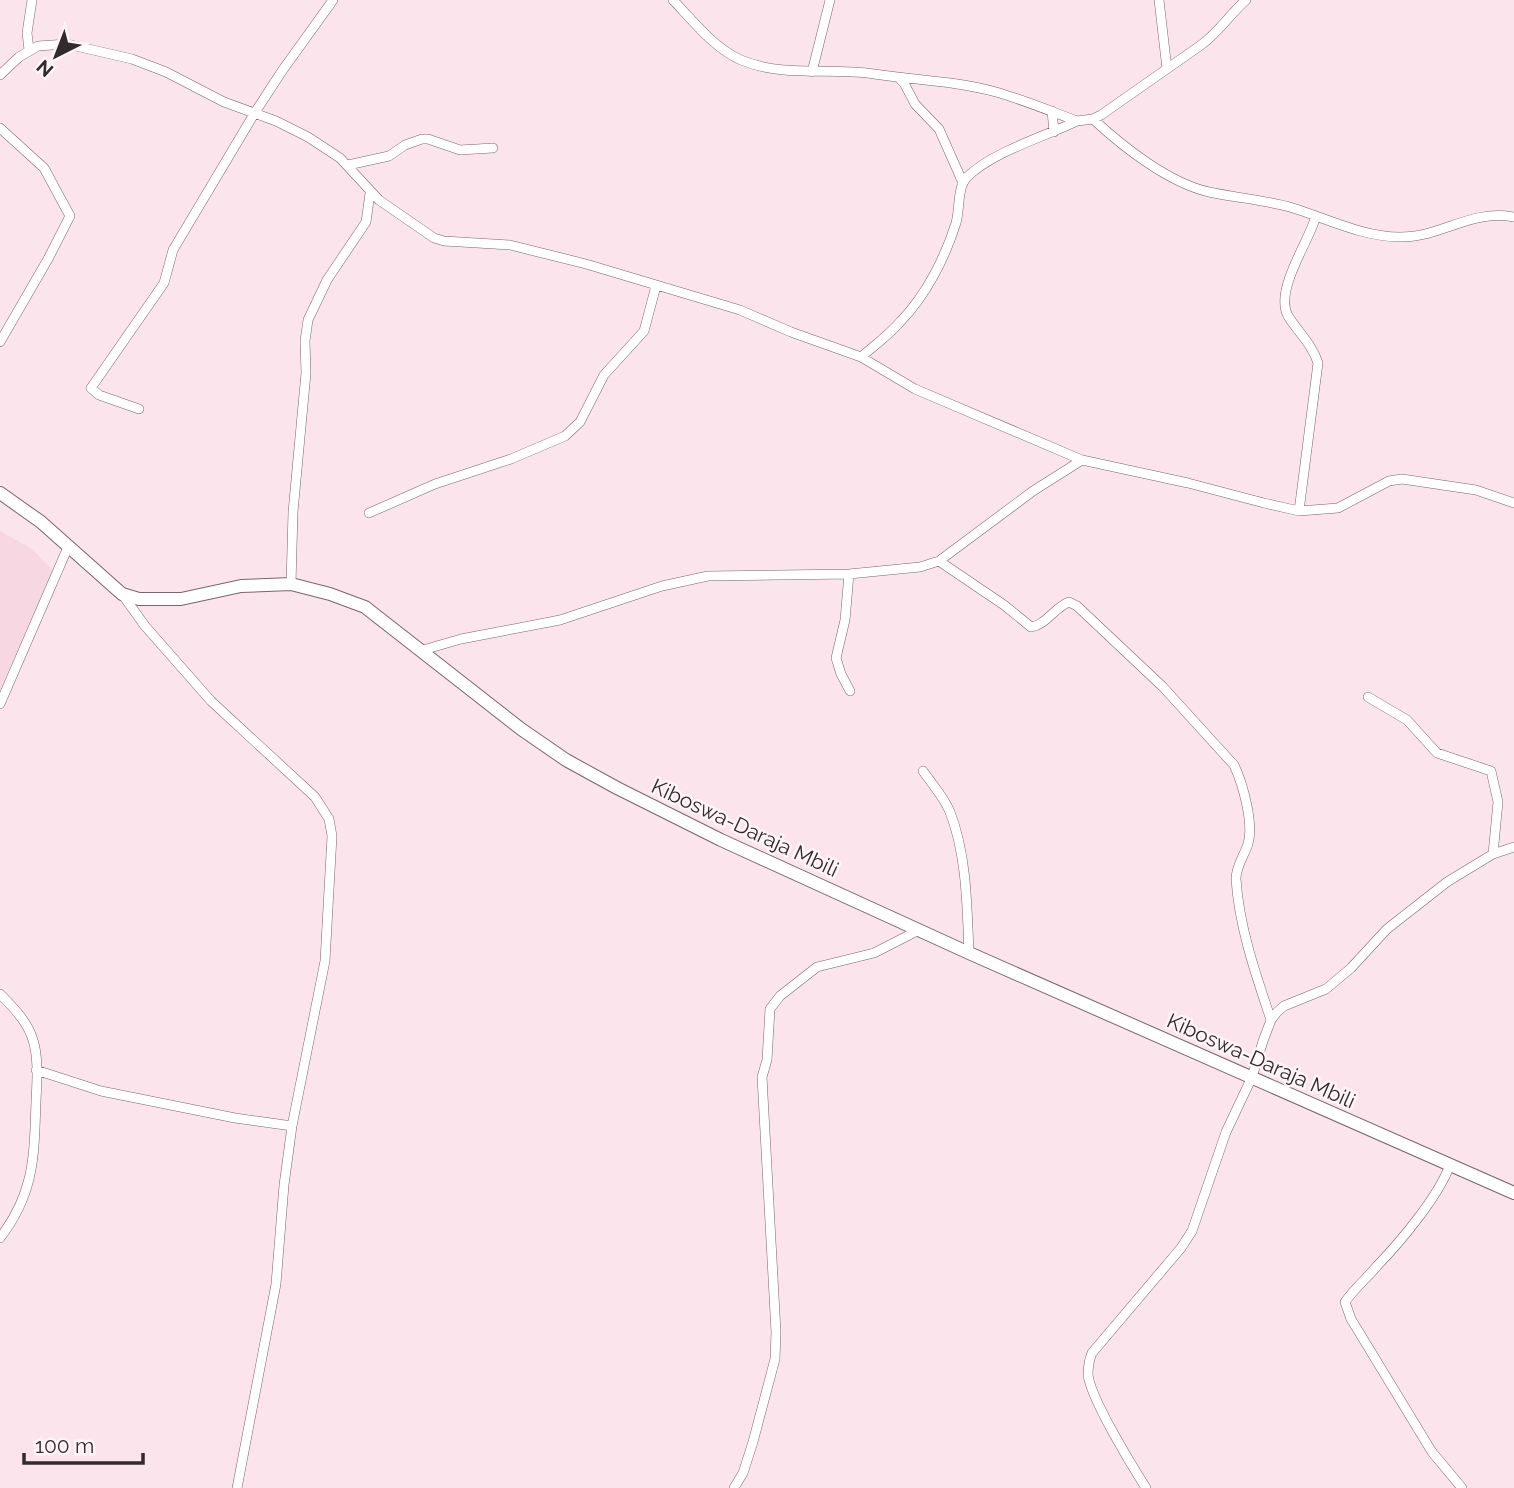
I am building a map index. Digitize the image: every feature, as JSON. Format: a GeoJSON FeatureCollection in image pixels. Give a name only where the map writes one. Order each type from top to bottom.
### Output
{"type":"FeatureCollection","features":[{"type":"Feature","properties":{"kind":"main road"},"geometry":{"type":"LineString","coordinates":[[0,493],[41,522],[122,594]]}},
{"type":"Feature","properties":{"kind":"main road","name":"Kiboswa-Daraja Mbili"},"geometry":{"type":"LineString","coordinates":[[122,594],[139,599],[181,599],[240,586],[291,584],[365,607],[522,729],[596,777],[721,840],[919,930],[1514,1193]]}},
{"type":"Feature","properties":{"kind":"street"},"geometry":{"type":"LineString","coordinates":[[29,50],[27,33],[32,0]]}},
{"type":"Feature","properties":{"kind":"street"},"geometry":{"type":"LineString","coordinates":[[139,409],[99,395],[91,388],[164,283],[173,250],[254,114],[333,0]]}},
{"type":"Feature","properties":{"kind":"street"},"geometry":{"type":"LineString","coordinates":[[673,0],[707,35],[737,59],[752,65],[784,71],[873,73],[936,80],[996,92],[1077,121]]}},
{"type":"Feature","properties":{"kind":"street"},"geometry":{"type":"LineString","coordinates":[[812,72],[830,0]]}},
{"type":"Feature","properties":{"kind":"street"},"geometry":{"type":"LineString","coordinates":[[1159,0],[1167,69]]}},
{"type":"Feature","properties":{"kind":"street"},"geometry":{"type":"LineString","coordinates":[[963,183],[982,166],[1012,150],[1077,121],[1093,119],[1216,33],[1246,0]]}},
{"type":"Feature","properties":{"kind":"street"},"geometry":{"type":"LineString","coordinates":[[0,75],[37,46],[68,44],[132,59],[308,137],[348,165],[370,193],[434,238],[510,245],[740,310],[861,357],[931,396],[1083,460],[1299,511],[1338,508],[1389,481],[1402,479],[1476,490],[1514,503]]}},
{"type":"Feature","properties":{"kind":"street"},"geometry":{"type":"LineString","coordinates":[[861,357],[903,320],[933,276],[956,222],[963,183],[939,129],[915,104],[899,78]]}},
{"type":"Feature","properties":{"kind":"street"},"geometry":{"type":"LineString","coordinates":[[1052,111],[1054,132]]}},
{"type":"Feature","properties":{"kind":"street"},"geometry":{"type":"LineString","coordinates":[[1093,119],[1145,160],[1179,181],[1207,192],[1289,207],[1360,231],[1399,237],[1433,233],[1477,217],[1499,214],[1514,217]]}},
{"type":"Feature","properties":{"kind":"street"},"geometry":{"type":"LineString","coordinates":[[0,128],[44,168],[70,216],[0,342]]}},
{"type":"Feature","properties":{"kind":"street"},"geometry":{"type":"LineString","coordinates":[[348,165],[389,156],[405,145],[422,139],[460,150],[492,148]]}},
{"type":"Feature","properties":{"kind":"street"},"geometry":{"type":"LineString","coordinates":[[291,584],[293,512],[306,373],[305,341],[308,320],[327,280],[366,222],[370,193]]}},
{"type":"Feature","properties":{"kind":"street"},"geometry":{"type":"LineString","coordinates":[[1299,511],[1318,363],[1312,348],[1289,317],[1285,302],[1294,265],[1307,242],[1316,216]]}},
{"type":"Feature","properties":{"kind":"street"},"geometry":{"type":"LineString","coordinates":[[369,513],[435,484],[511,459],[565,436],[580,422],[604,375],[644,331],[656,286]]}},
{"type":"Feature","properties":{"kind":"street"},"geometry":{"type":"LineString","coordinates":[[423,650],[461,639],[560,620],[662,586],[698,578],[897,571],[939,561],[1033,491],[1083,460]]}},
{"type":"Feature","properties":{"kind":"street"},"geometry":{"type":"LineString","coordinates":[[0,704],[68,547]]}},
{"type":"Feature","properties":{"kind":"street"},"geometry":{"type":"LineString","coordinates":[[939,561],[1004,605],[1031,627],[1037,626],[1062,605],[1069,602],[1077,606],[1163,687],[1234,765],[1241,779],[1249,828],[1248,842],[1236,874],[1237,895],[1253,965],[1271,1020]]}},
{"type":"Feature","properties":{"kind":"street"},"geometry":{"type":"LineString","coordinates":[[849,574],[845,620],[836,658],[850,691]]}},
{"type":"Feature","properties":{"kind":"street"},"geometry":{"type":"LineString","coordinates":[[122,594],[145,626],[211,701],[315,797],[329,819],[333,853],[325,961],[292,1126],[276,1284],[237,1488]]}},
{"type":"Feature","properties":{"kind":"street"},"geometry":{"type":"LineString","coordinates":[[1368,697],[1407,720],[1437,753],[1491,771],[1498,802],[1493,854]]}},
{"type":"Feature","properties":{"kind":"street"},"geometry":{"type":"LineString","coordinates":[[923,771],[949,811],[958,843],[966,889],[970,953]]}},
{"type":"Feature","properties":{"kind":"street"},"geometry":{"type":"LineString","coordinates":[[1146,1488],[1090,1385],[1088,1363],[1092,1353],[1181,1248],[1192,1231],[1226,1132],[1252,1077],[1271,1020],[1284,1006],[1326,989],[1351,968],[1387,929],[1447,882],[1493,854],[1514,847]]}},
{"type":"Feature","properties":{"kind":"street"},"geometry":{"type":"LineString","coordinates":[[734,1488],[743,1473],[775,1359],[776,1332],[762,1077],[767,1060],[770,1009],[780,996],[814,968],[874,953],[919,930]]}},
{"type":"Feature","properties":{"kind":"street"},"geometry":{"type":"LineString","coordinates":[[0,994],[20,1015],[32,1037],[36,1070],[33,1166],[20,1207],[0,1238]]}},
{"type":"Feature","properties":{"kind":"street"},"geometry":{"type":"LineString","coordinates":[[36,1070],[101,1091],[235,1118],[292,1126]]}},
{"type":"Feature","properties":{"kind":"street"},"geometry":{"type":"LineString","coordinates":[[1450,1165],[1445,1177],[1407,1231],[1345,1302],[1351,1319],[1425,1441],[1462,1488]]}},
{"type":"Feature","properties":{"kind":"shaded area"},"geometry":{"type":"Polygon","coordinates":[[[0,531],[32,549],[53,571],[0,689],[0,531]]]}}]}
